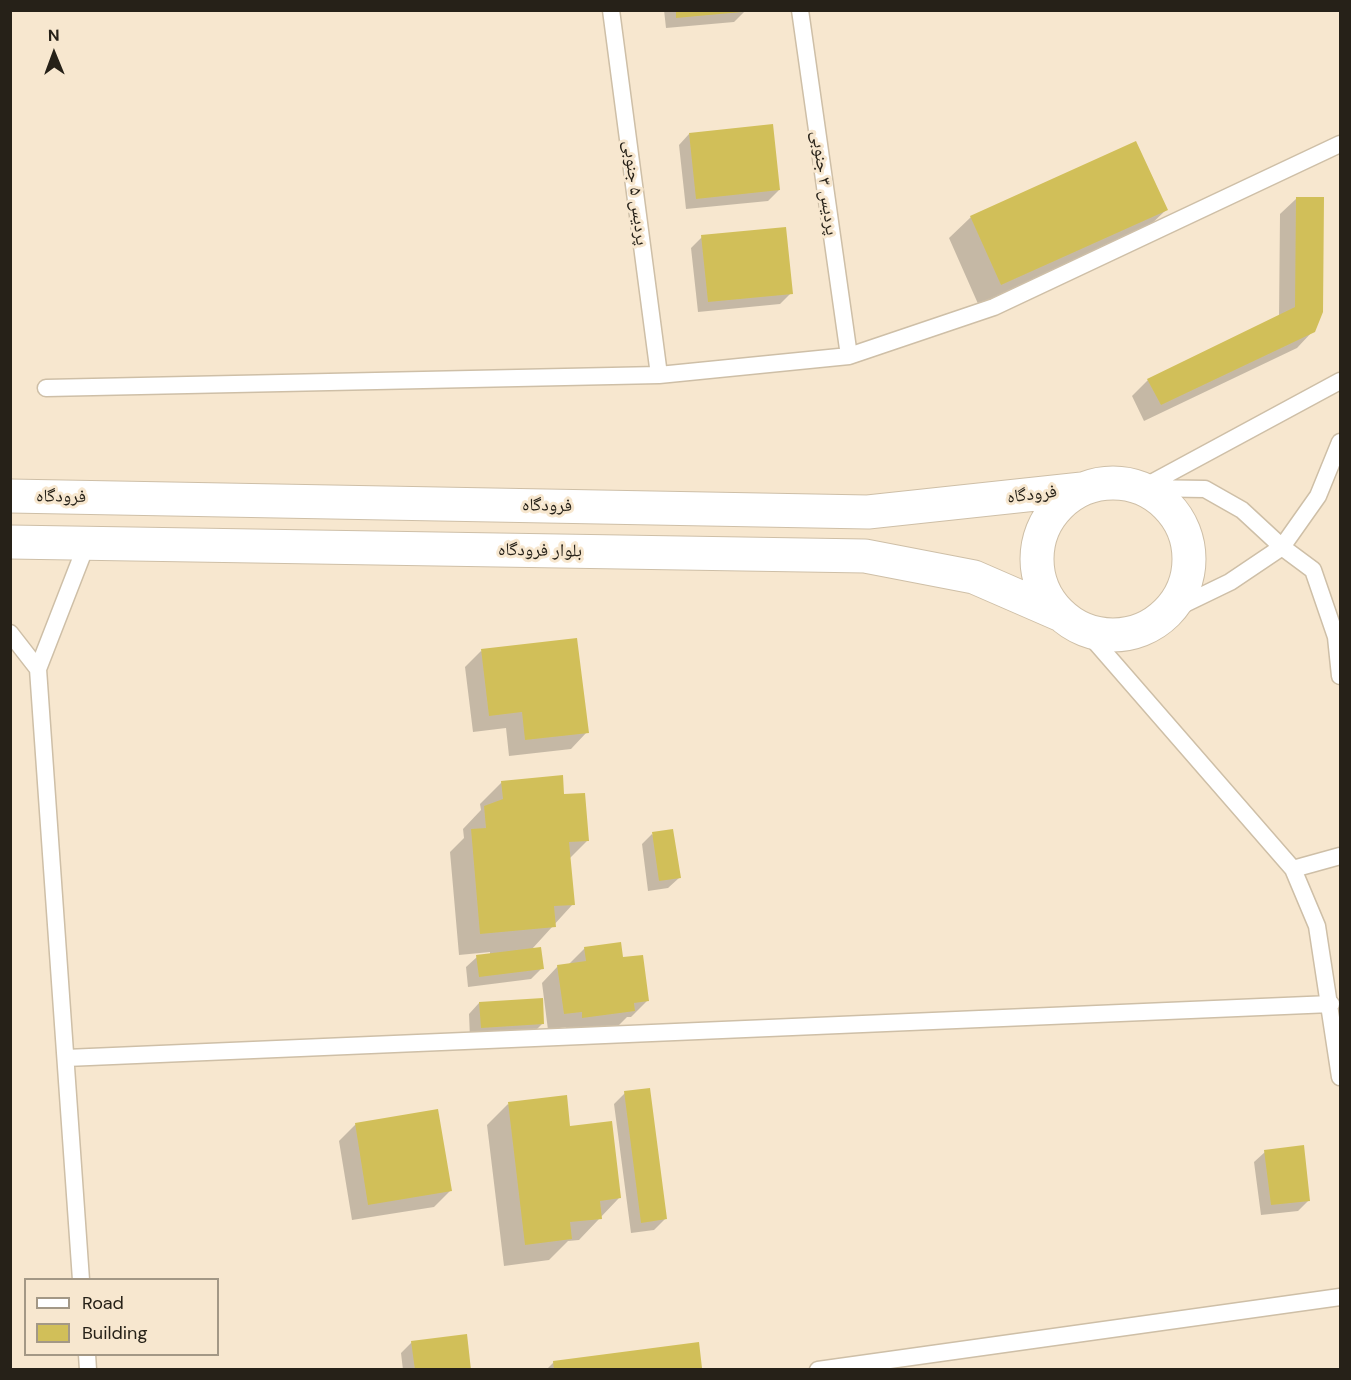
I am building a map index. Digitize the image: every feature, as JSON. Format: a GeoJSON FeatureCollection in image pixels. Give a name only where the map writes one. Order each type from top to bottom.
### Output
{"type":"FeatureCollection","features":[{"type":"Feature","properties":{"kind":"main road"},"geometry":{"type":"LineString","coordinates":[[1101,483],[1121,483],[1141,488],[1162,501],[1178,520],[1188,543],[1189,567],[1182,591],[1168,612],[1150,626],[1129,633],[1107,634],[1072,622],[1044,594],[1037,570],[1037,545],[1046,522],[1061,502],[1082,489],[1101,483]]}},
{"type":"Feature","properties":{"kind":"main road","name":"فرودگاه"},"geometry":{"type":"LineString","coordinates":[[10,496],[868,512],[1082,489]]}},
{"type":"Feature","properties":{"kind":"main road","name":"بلوار فرودگاه"},"geometry":{"type":"LineString","coordinates":[[10,542],[866,556],[974,577],[1072,622]]}},
{"type":"Feature","properties":{"kind":"lane","name":"پردیس ۵ جنوبی"},"geometry":{"type":"LineString","coordinates":[[611,10],[659,375]]}},
{"type":"Feature","properties":{"kind":"lane","name":"پردیس ۳ جنوبی"},"geometry":{"type":"LineString","coordinates":[[800,10],[849,356]]}},
{"type":"Feature","properties":{"kind":"lane"},"geometry":{"type":"LineString","coordinates":[[46,388],[659,375],[849,356],[994,307],[1341,144]]}},
{"type":"Feature","properties":{"kind":"lane"},"geometry":{"type":"LineString","coordinates":[[1141,488],[1341,381]]}},
{"type":"Feature","properties":{"kind":"lane"},"geometry":{"type":"LineString","coordinates":[[1168,612],[1230,582],[1282,547],[1318,496],[1341,442]]}},
{"type":"Feature","properties":{"kind":"lane"},"geometry":{"type":"LineString","coordinates":[[1141,488],[1205,489],[1242,510],[1282,547],[1313,570],[1335,637],[1341,676]]}},
{"type":"Feature","properties":{"kind":"lane"},"geometry":{"type":"LineString","coordinates":[[81,1278],[38,669],[87,543]]}},
{"type":"Feature","properties":{"kind":"lane"},"geometry":{"type":"LineString","coordinates":[[1072,622],[1293,869],[1317,926],[1341,1077]]}},
{"type":"Feature","properties":{"kind":"lane"},"geometry":{"type":"LineString","coordinates":[[10,633],[38,669]]}},
{"type":"Feature","properties":{"kind":"lane"},"geometry":{"type":"LineString","coordinates":[[1293,869],[1341,856]]}},
{"type":"Feature","properties":{"kind":"lane"},"geometry":{"type":"LineString","coordinates":[[66,1058],[1331,1005]]}},
{"type":"Feature","properties":{"kind":"lane"},"geometry":{"type":"LineString","coordinates":[[818,1370],[1341,1297]]}},
{"type":"Feature","properties":{"kind":"building"},"geometry":{"type":"Polygon","coordinates":[[[676,10],[742,10],[742,12],[676,18],[676,10]]]}},
{"type":"Feature","properties":{"kind":"building"},"geometry":{"type":"Polygon","coordinates":[[[773,124],[780,190],[696,199],[689,133],[773,124]]]}},
{"type":"Feature","properties":{"kind":"building"},"geometry":{"type":"Polygon","coordinates":[[[1136,141],[1168,210],[1001,285],[970,216],[1136,141]]]}},
{"type":"Feature","properties":{"kind":"building"},"geometry":{"type":"Polygon","coordinates":[[[1296,197],[1324,197],[1323,312],[1315,332],[1161,405],[1147,379],[1295,307],[1296,197]]]}},
{"type":"Feature","properties":{"kind":"building"},"geometry":{"type":"Polygon","coordinates":[[[786,227],[793,294],[708,302],[701,235],[786,227]]]}},
{"type":"Feature","properties":{"kind":"building"},"geometry":{"type":"Polygon","coordinates":[[[577,638],[589,733],[525,740],[522,712],[489,716],[481,649],[577,638]]]}},
{"type":"Feature","properties":{"kind":"building"},"geometry":{"type":"Polygon","coordinates":[[[563,775],[564,794],[585,793],[589,841],[569,842],[575,905],[554,906],[556,927],[480,934],[471,829],[486,828],[484,806],[503,799],[501,781],[563,775]]]}},
{"type":"Feature","properties":{"kind":"building"},"geometry":{"type":"Polygon","coordinates":[[[673,829],[681,878],[659,881],[652,832],[673,829]]]}},
{"type":"Feature","properties":{"kind":"building"},"geometry":{"type":"Polygon","coordinates":[[[621,942],[623,957],[643,955],[649,1001],[634,1003],[635,1011],[582,1018],[582,1012],[564,1014],[557,965],[586,961],[584,947],[621,942]]]}},
{"type":"Feature","properties":{"kind":"building"},"geometry":{"type":"Polygon","coordinates":[[[541,947],[544,969],[479,977],[476,955],[541,947]]]}},
{"type":"Feature","properties":{"kind":"building"},"geometry":{"type":"Polygon","coordinates":[[[543,998],[544,1024],[481,1028],[479,1002],[543,998]]]}},
{"type":"Feature","properties":{"kind":"building"},"geometry":{"type":"Polygon","coordinates":[[[650,1088],[667,1219],[641,1223],[624,1091],[650,1088]]]}},
{"type":"Feature","properties":{"kind":"building"},"geometry":{"type":"Polygon","coordinates":[[[567,1095],[570,1126],[612,1121],[621,1198],[600,1201],[602,1219],[570,1222],[572,1239],[525,1245],[508,1102],[567,1095]]]}},
{"type":"Feature","properties":{"kind":"building"},"geometry":{"type":"Polygon","coordinates":[[[438,1109],[452,1191],[368,1205],[355,1123],[438,1109]]]}},
{"type":"Feature","properties":{"kind":"building"},"geometry":{"type":"Polygon","coordinates":[[[1304,1145],[1310,1201],[1271,1205],[1264,1150],[1304,1145]]]}},
{"type":"Feature","properties":{"kind":"building"},"geometry":{"type":"Polygon","coordinates":[[[467,1334],[471,1370],[415,1370],[411,1341],[467,1334]]]}},
{"type":"Feature","properties":{"kind":"building"},"geometry":{"type":"Polygon","coordinates":[[[699,1342],[702,1368],[689,1370],[554,1370],[553,1361],[699,1342]]]}}]}
